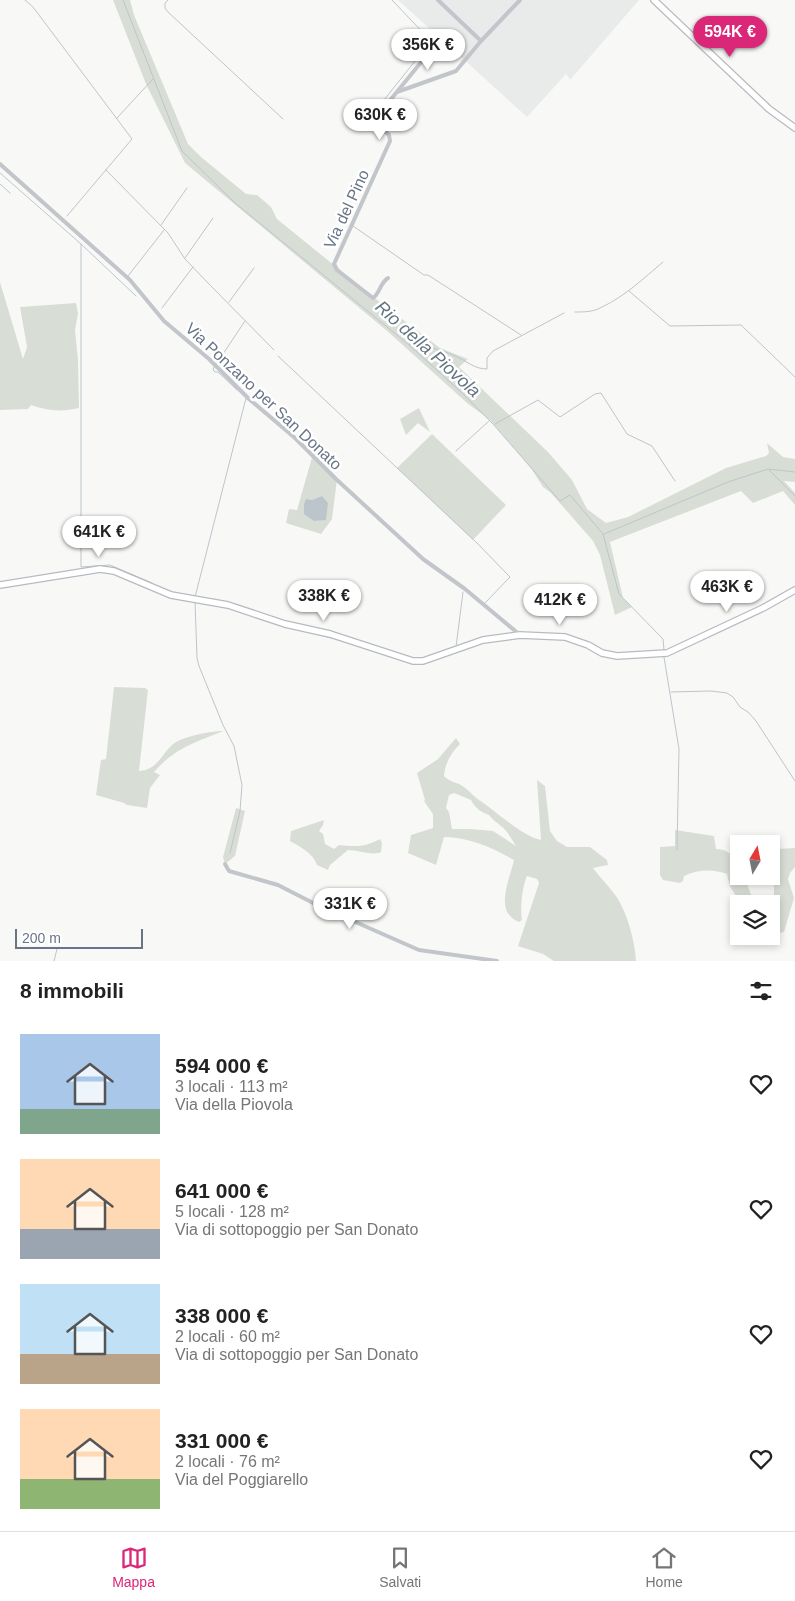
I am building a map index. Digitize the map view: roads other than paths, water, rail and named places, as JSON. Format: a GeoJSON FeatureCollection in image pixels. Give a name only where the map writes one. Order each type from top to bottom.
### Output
{"type":"FeatureCollection","features":[{"type":"Feature","properties":{"kind":"street"},"geometry":{"type":"LineString","coordinates":[[438,0],[481,41]]}},
{"type":"Feature","properties":{"kind":"street"},"geometry":{"type":"LineString","coordinates":[[396,93],[456,71],[481,41],[520,0]]}},
{"type":"Feature","properties":{"kind":"street"},"geometry":{"type":"LineString","coordinates":[[654,0],[769,109],[795,128]]}},
{"type":"Feature","properties":{"kind":"street","name":"Via del Pino"},"geometry":{"type":"LineString","coordinates":[[388,278],[384,280],[373,298],[337,270],[334,264],[390,141],[389,135],[376,123],[377,118],[436,44]]}},
{"type":"Feature","properties":{"kind":"street","name":"Via Ponzano per San Donato"},"geometry":{"type":"LineString","coordinates":[[0,164],[127,278],[164,321],[209,359],[295,438],[337,480],[423,559],[465,589],[520,634]]}},
{"type":"Feature","properties":{"kind":"street"},"geometry":{"type":"LineString","coordinates":[[0,585],[100,568],[171,595],[228,605],[285,624],[330,634],[413,661],[423,661],[483,640],[520,634],[565,637],[588,645],[602,653],[617,656],[664,653],[763,608],[795,590]]}},
{"type":"Feature","properties":{"kind":"street"},"geometry":{"type":"LineString","coordinates":[[225,864],[229,871],[278,886],[420,950],[497,961]]}},
{"type":"Feature","properties":{"kind":"waterway"},"geometry":{"type":"LineString","coordinates":[[25,0],[33,7],[132,139],[67,216]]}},
{"type":"Feature","properties":{"kind":"waterway","name":"Rio della Piovola"},"geometry":{"type":"LineString","coordinates":[[123,0],[182,151],[235,203],[408,344],[461,392],[493,424],[560,501],[570,495],[603,534],[619,594],[663,639],[664,650]]}},
{"type":"Feature","properties":{"kind":"waterway"},"geometry":{"type":"LineString","coordinates":[[168,0],[165,3],[165,8],[168,12],[283,119]]}},
{"type":"Feature","properties":{"kind":"waterway"},"geometry":{"type":"LineString","coordinates":[[384,133],[377,128],[373,121],[376,110],[431,41],[392,0]]}},
{"type":"Feature","properties":{"kind":"waterway"},"geometry":{"type":"LineString","coordinates":[[117,118],[153,79]]}},
{"type":"Feature","properties":{"kind":"waterway"},"geometry":{"type":"LineString","coordinates":[[106,170],[168,233],[185,259],[274,350]]}},
{"type":"Feature","properties":{"kind":"waterway"},"geometry":{"type":"LineString","coordinates":[[0,173],[81,244],[136,296]]}},
{"type":"Feature","properties":{"kind":"waterway"},"geometry":{"type":"LineString","coordinates":[[0,184],[10,193]]}},
{"type":"Feature","properties":{"kind":"waterway"},"geometry":{"type":"LineString","coordinates":[[161,225],[187,188]]}},
{"type":"Feature","properties":{"kind":"waterway"},"geometry":{"type":"LineString","coordinates":[[185,258],[213,218]]}},
{"type":"Feature","properties":{"kind":"waterway"},"geometry":{"type":"LineString","coordinates":[[353,226],[424,275],[428,275],[521,335]]}},
{"type":"Feature","properties":{"kind":"waterway"},"geometry":{"type":"LineString","coordinates":[[128,276],[164,230]]}},
{"type":"Feature","properties":{"kind":"waterway"},"geometry":{"type":"LineString","coordinates":[[81,244],[81,567],[110,565],[152,583]]}},
{"type":"Feature","properties":{"kind":"waterway"},"geometry":{"type":"LineString","coordinates":[[575,312],[592,311],[610,303],[634,287],[663,262]]}},
{"type":"Feature","properties":{"kind":"waterway"},"geometry":{"type":"LineString","coordinates":[[162,308],[193,267]]}},
{"type":"Feature","properties":{"kind":"waterway"},"geometry":{"type":"LineString","coordinates":[[229,302],[254,268]]}},
{"type":"Feature","properties":{"kind":"waterway"},"geometry":{"type":"LineString","coordinates":[[629,291],[670,326],[741,325],[795,377]]}},
{"type":"Feature","properties":{"kind":"waterway"},"geometry":{"type":"LineString","coordinates":[[409,344],[438,350],[474,366],[487,369],[487,358],[493,351],[564,313]]}},
{"type":"Feature","properties":{"kind":"waterway"},"geometry":{"type":"LineString","coordinates":[[217,363],[245,321]]}},
{"type":"Feature","properties":{"kind":"waterway"},"geometry":{"type":"LineString","coordinates":[[278,356],[478,544],[510,577],[485,603]]}},
{"type":"Feature","properties":{"kind":"waterway"},"geometry":{"type":"LineString","coordinates":[[214,367],[213,370],[218,372],[237,390]]}},
{"type":"Feature","properties":{"kind":"waterway"},"geometry":{"type":"LineString","coordinates":[[495,424],[538,400],[560,417],[595,394],[601,393],[627,434],[652,446],[675,481]]}},
{"type":"Feature","properties":{"kind":"waterway"},"geometry":{"type":"LineString","coordinates":[[195,597],[246,398]]}},
{"type":"Feature","properties":{"kind":"waterway"},"geometry":{"type":"LineString","coordinates":[[456,451],[489,421]]}},
{"type":"Feature","properties":{"kind":"waterway","name":"Rio della Piovola"},"geometry":{"type":"LineString","coordinates":[[604,534],[728,482],[768,469],[795,472]]}},
{"type":"Feature","properties":{"kind":"waterway","name":"Rio della Piovola"},"geometry":{"type":"LineString","coordinates":[[769,470],[795,496]]}},
{"type":"Feature","properties":{"kind":"waterway"},"geometry":{"type":"LineString","coordinates":[[456,647],[463,592]]}},
{"type":"Feature","properties":{"kind":"waterway"},"geometry":{"type":"LineString","coordinates":[[195,601],[197,658],[199,666],[223,725],[234,746],[242,785],[240,811],[230,853]]}},
{"type":"Feature","properties":{"kind":"waterway"},"geometry":{"type":"LineString","coordinates":[[290,628],[309,632]]}},
{"type":"Feature","properties":{"kind":"waterway"},"geometry":{"type":"LineString","coordinates":[[316,634],[339,640]]}},
{"type":"Feature","properties":{"kind":"waterway"},"geometry":{"type":"LineString","coordinates":[[364,648],[387,655]]}},
{"type":"Feature","properties":{"kind":"waterway"},"geometry":{"type":"LineString","coordinates":[[664,657],[679,749],[677,850]]}},
{"type":"Feature","properties":{"kind":"waterway"},"geometry":{"type":"LineString","coordinates":[[671,692],[711,691],[727,693],[733,697],[740,707],[748,712],[756,721],[795,781]]}},
{"type":"Feature","properties":{"kind":"waterway"},"geometry":{"type":"LineString","coordinates":[[54,961],[57,949]]}}]}
